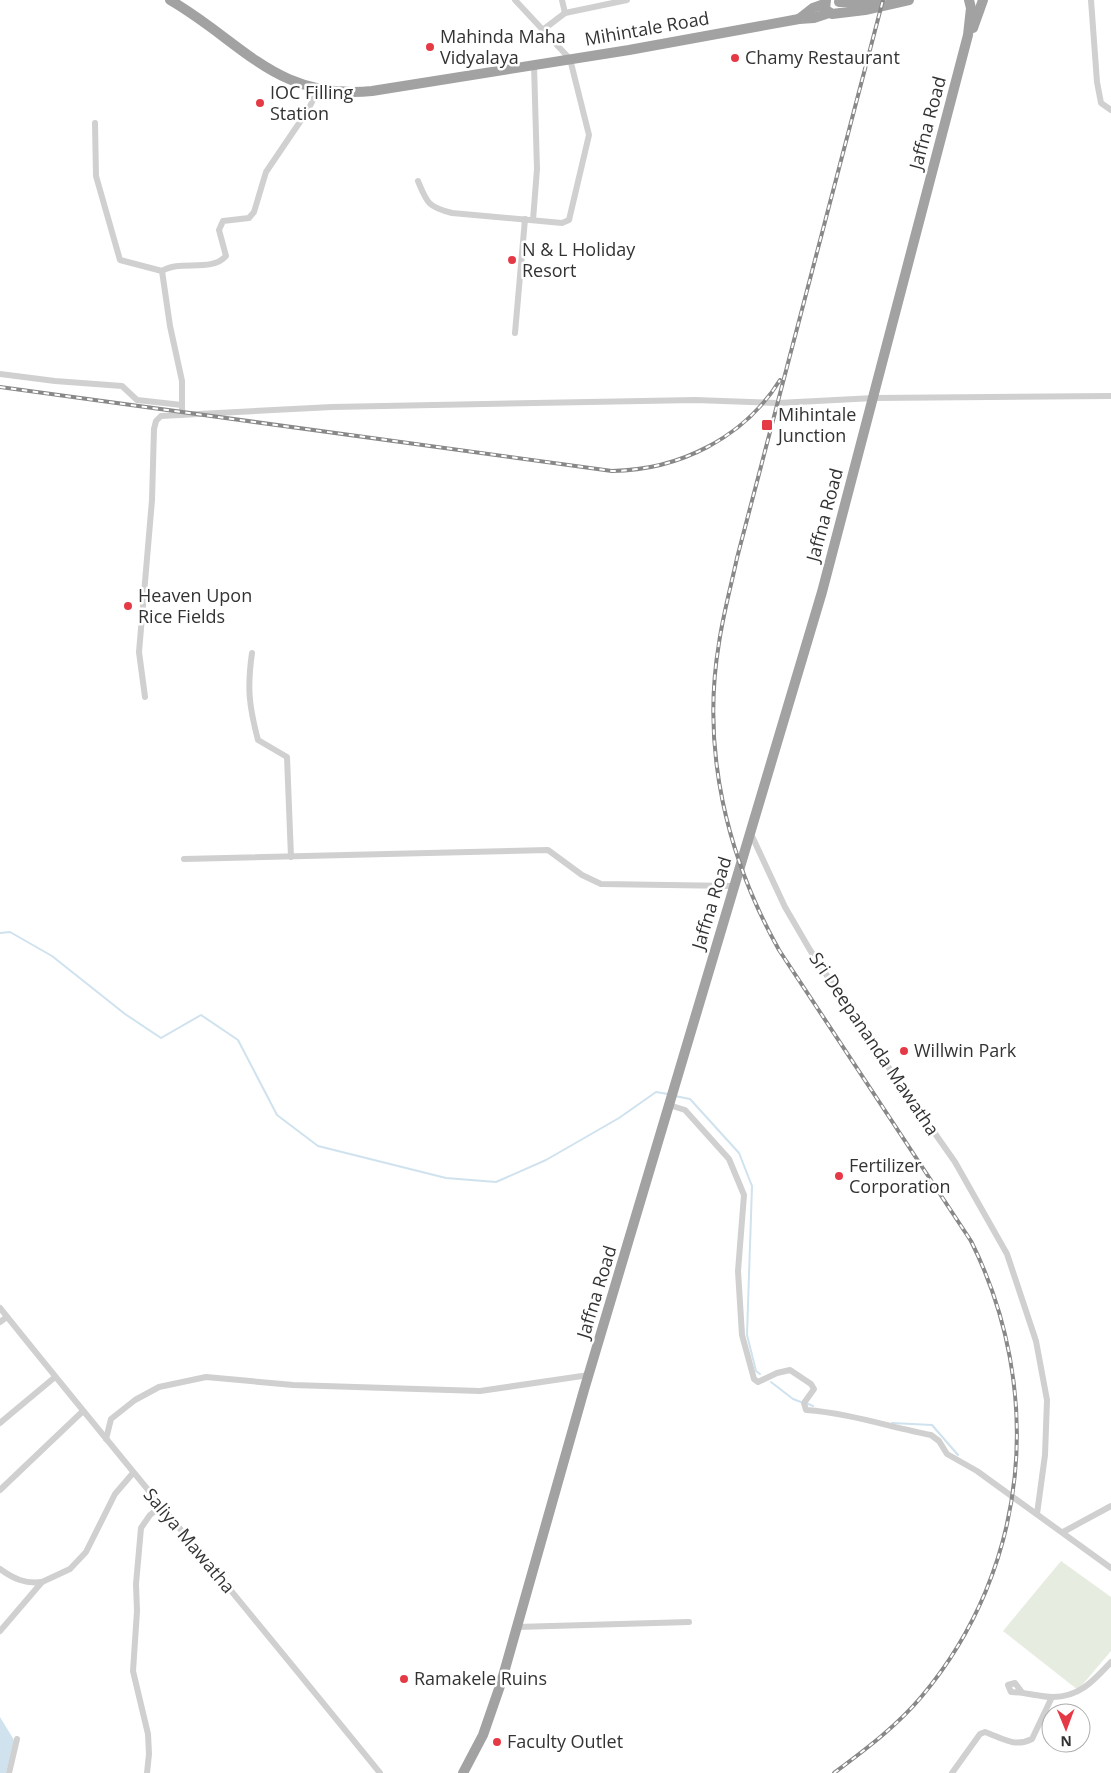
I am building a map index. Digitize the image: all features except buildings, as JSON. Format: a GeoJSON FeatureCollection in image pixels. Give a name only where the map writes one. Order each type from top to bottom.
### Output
{"type":"FeatureCollection","features":[{"type":"Feature","properties":{"kind":"highway","name":"Mihintale Road"},"geometry":{"type":"LineString","coordinates":[[170,0],[208,24],[270,71],[293,82],[318,90],[341,93],[372,91],[814,18],[831,4]]}},
{"type":"Feature","properties":{"kind":"highway"},"geometry":{"type":"LineString","coordinates":[[831,4],[891,0]]}},
{"type":"Feature","properties":{"kind":"highway"},"geometry":{"type":"LineString","coordinates":[[831,4],[865,10],[910,0]]}},
{"type":"Feature","properties":{"kind":"highway","name":"Jaffna Road"},"geometry":{"type":"LineString","coordinates":[[463,1773],[483,1735],[517,1627],[589,1375],[822,592],[968,35],[970,0]]}},
{"type":"Feature","properties":{"kind":"highway","name":"Jaffna Road"},"geometry":{"type":"LineString","coordinates":[[968,35],[983,0]]}},
{"type":"Feature","properties":{"kind":"street"},"geometry":{"type":"LineString","coordinates":[[418,181],[426,203],[437,209],[452,213],[562,223],[569,220],[589,135],[570,59],[516,0]]}},
{"type":"Feature","properties":{"kind":"street"},"geometry":{"type":"LineString","coordinates":[[562,0],[565,13]]}},
{"type":"Feature","properties":{"kind":"street"},"geometry":{"type":"LineString","coordinates":[[544,29],[565,13],[627,0]]}},
{"type":"Feature","properties":{"kind":"street"},"geometry":{"type":"LineString","coordinates":[[1091,0],[1097,82],[1101,103],[1111,110]]}},
{"type":"Feature","properties":{"kind":"street"},"geometry":{"type":"LineString","coordinates":[[533,220],[537,169],[534,65]]}},
{"type":"Feature","properties":{"kind":"street"},"geometry":{"type":"LineString","coordinates":[[95,123],[96,176],[120,260],[162,271],[171,265],[214,264],[222,261],[226,256],[218,230],[224,220],[249,218],[254,212],[266,172],[308,110],[318,90]]}},
{"type":"Feature","properties":{"kind":"street"},"geometry":{"type":"LineString","coordinates":[[515,333],[525,219]]}},
{"type":"Feature","properties":{"kind":"street"},"geometry":{"type":"LineString","coordinates":[[162,271],[170,326],[182,382],[182,415]]}},
{"type":"Feature","properties":{"kind":"street"},"geometry":{"type":"LineString","coordinates":[[0,374],[55,381],[122,386],[137,400],[182,405]]}},
{"type":"Feature","properties":{"kind":"street"},"geometry":{"type":"LineString","coordinates":[[145,697],[138,652],[152,500],[154,429],[159,417],[341,407],[695,400],[778,403],[874,398],[1111,396]]}},
{"type":"Feature","properties":{"kind":"street"},"geometry":{"type":"LineString","coordinates":[[252,653],[249,676],[249,703],[258,740],[287,757],[291,858]]}},
{"type":"Feature","properties":{"kind":"street","name":"Sri Deepananda Mawatha"},"geometry":{"type":"LineString","coordinates":[[750,832],[785,907],[810,950],[875,1048],[955,1162],[1007,1254],[1036,1341],[1047,1400],[1045,1455],[1037,1514]]}},
{"type":"Feature","properties":{"kind":"street"},"geometry":{"type":"LineString","coordinates":[[184,859],[291,858],[548,850],[582,875],[602,884],[734,886]]}},
{"type":"Feature","properties":{"kind":"street"},"geometry":{"type":"LineString","coordinates":[[671,1098],[685,1110],[729,1159],[744,1195],[738,1272],[742,1334],[754,1379],[758,1382],[777,1372],[790,1370],[814,1389],[806,1401],[806,1410],[835,1412],[855,1420],[931,1435],[939,1441],[947,1454],[977,1471],[1111,1568]]}},
{"type":"Feature","properties":{"kind":"street","name":"Saliya Mawatha"},"geometry":{"type":"LineString","coordinates":[[0,1308],[132,1473],[255,1619],[380,1773]]}},
{"type":"Feature","properties":{"kind":"street"},"geometry":{"type":"LineString","coordinates":[[0,1322],[7,1316]]}},
{"type":"Feature","properties":{"kind":"street"},"geometry":{"type":"LineString","coordinates":[[106,1439],[111,1419],[135,1400],[158,1387],[206,1377],[293,1386],[480,1391],[589,1375]]}},
{"type":"Feature","properties":{"kind":"street"},"geometry":{"type":"LineString","coordinates":[[0,1423],[55,1376]]}},
{"type":"Feature","properties":{"kind":"street"},"geometry":{"type":"LineString","coordinates":[[0,1490],[83,1411]]}},
{"type":"Feature","properties":{"kind":"street"},"geometry":{"type":"LineString","coordinates":[[0,1569],[14,1579],[32,1583],[42,1582],[70,1569],[86,1552],[115,1494],[132,1473]]}},
{"type":"Feature","properties":{"kind":"street"},"geometry":{"type":"LineString","coordinates":[[1063,1532],[1111,1506]]}},
{"type":"Feature","properties":{"kind":"street"},"geometry":{"type":"LineString","coordinates":[[146,1773],[149,1754],[148,1734],[133,1671],[137,1611],[136,1584],[142,1528],[150,1515],[160,1507]]}},
{"type":"Feature","properties":{"kind":"street"},"geometry":{"type":"LineString","coordinates":[[0,1631],[42,1582]]}},
{"type":"Feature","properties":{"kind":"street"},"geometry":{"type":"LineString","coordinates":[[517,1627],[688,1622]]}},
{"type":"Feature","properties":{"kind":"street"},"geometry":{"type":"LineString","coordinates":[[1021,1691],[1052,1697],[1080,1692],[1111,1662]]}},
{"type":"Feature","properties":{"kind":"street"},"geometry":{"type":"LineString","coordinates":[[952,1773],[980,1734],[985,1732],[1008,1743],[1020,1743],[1032,1739],[1052,1697]]}},
{"type":"Feature","properties":{"kind":"street"},"geometry":{"type":"LineString","coordinates":[[9,1773],[18,1739]]}},
{"type":"Feature","properties":{"kind":"shaded area"},"geometry":{"type":"Polygon","coordinates":[[[1061,1561],[1111,1597],[1111,1651],[1078,1690],[1003,1631],[1061,1561]]]}},
{"type":"Feature","properties":{"kind":"water"},"geometry":{"type":"Polygon","coordinates":[[[0,1717],[14,1740],[6,1773],[0,1773],[0,1717]]]}},
{"type":"Feature","properties":{"kind":"waterway"},"geometry":{"type":"LineString","coordinates":[[0,933],[10,932],[52,956],[125,1014],[161,1038],[201,1015],[238,1040],[277,1115],[318,1146],[446,1178],[496,1182],[546,1160],[619,1118],[656,1092],[668,1094]]}},
{"type":"Feature","properties":{"kind":"waterway"},"geometry":{"type":"LineString","coordinates":[[675,1096],[690,1099],[739,1153],[752,1186],[747,1335],[756,1371],[760,1374]]}},
{"type":"Feature","properties":{"kind":"waterway"},"geometry":{"type":"LineString","coordinates":[[771,1382],[793,1399],[801,1402]]}},
{"type":"Feature","properties":{"kind":"waterway"},"geometry":{"type":"LineString","coordinates":[[806,1403],[813,1406]]}},
{"type":"Feature","properties":{"kind":"waterway"},"geometry":{"type":"LineString","coordinates":[[892,1423],[932,1425],[958,1455]]}},
{"type":"Feature","properties":{"kind":"railway"},"geometry":{"type":"LineString","coordinates":[[834,1773],[881,1737],[912,1707],[958,1646],[986,1591],[1004,1535],[1015,1476],[1016,1416],[1010,1357],[995,1298],[971,1241],[779,950],[745,878],[732,840],[716,763],[713,723],[714,683],[725,611],[737,558],[883,0]]}},
{"type":"Feature","properties":{"kind":"railway"},"geometry":{"type":"LineString","coordinates":[[0,387],[612,471],[661,465],[708,447],[748,419],[765,401],[780,380]]}},
{"type":"Feature","properties":{"kind":"place","name":"Mahinda Maha Vidyalaya"},"geometry":{"type":"Point","coordinates":[430,47]}},
{"type":"Feature","properties":{"kind":"place","name":"Chamy Restaurant"},"geometry":{"type":"Point","coordinates":[735,58]}},
{"type":"Feature","properties":{"kind":"place","name":"IOC Filling Station"},"geometry":{"type":"Point","coordinates":[260,103]}},
{"type":"Feature","properties":{"kind":"place","name":"N & L Holiday Resort"},"geometry":{"type":"Point","coordinates":[512,260]}},
{"type":"Feature","properties":{"kind":"place","name":"Mihintale Junction"},"geometry":{"type":"Point","coordinates":[767,425]}},
{"type":"Feature","properties":{"kind":"place","name":"Heaven Upon Rice Fields"},"geometry":{"type":"Point","coordinates":[128,606]}},
{"type":"Feature","properties":{"kind":"place","name":"Willwin Park"},"geometry":{"type":"Point","coordinates":[904,1051]}},
{"type":"Feature","properties":{"kind":"place","name":"Fertilizer Corporation"},"geometry":{"type":"Point","coordinates":[839,1176]}},
{"type":"Feature","properties":{"kind":"place","name":"Ramakele Ruins"},"geometry":{"type":"Point","coordinates":[404,1679]}},
{"type":"Feature","properties":{"kind":"place","name":"Faculty Outlet"},"geometry":{"type":"Point","coordinates":[497,1742]}}]}
